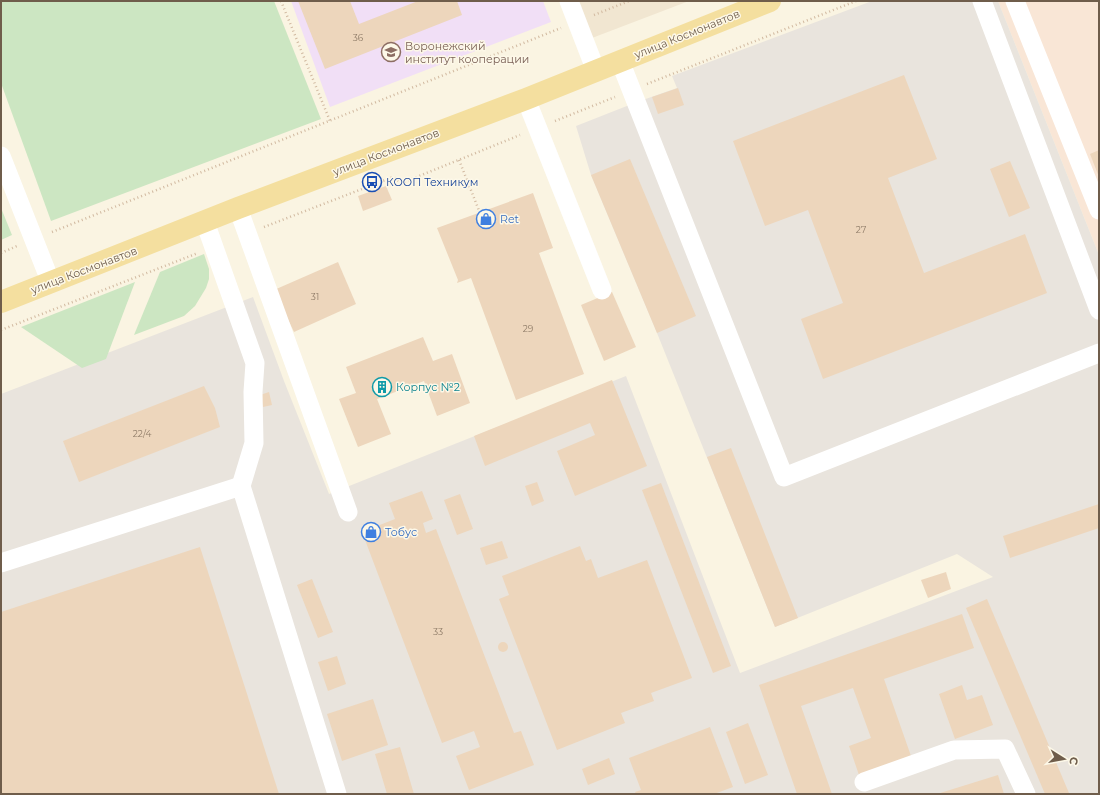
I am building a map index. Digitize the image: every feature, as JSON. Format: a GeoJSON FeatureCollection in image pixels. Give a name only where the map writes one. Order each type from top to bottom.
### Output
{"type":"FeatureCollection","features":[{"type":"Feature","properties":{"kind":"main road","name":"улица Космонавтов"},"geometry":{"type":"LineString","coordinates":[[1,302],[238,208],[526,99],[770,1]]}},
{"type":"Feature","properties":{"kind":"lane"},"geometry":{"type":"LineString","coordinates":[[569,1],[596,71]]}},
{"type":"Feature","properties":{"kind":"lane"},"geometry":{"type":"LineString","coordinates":[[982,1],[1099,310]]}},
{"type":"Feature","properties":{"kind":"lane"},"geometry":{"type":"LineString","coordinates":[[1015,1],[1099,210]]}},
{"type":"Feature","properties":{"kind":"lane"},"geometry":{"type":"LineString","coordinates":[[620,61],[784,477],[1099,353]]}},
{"type":"Feature","properties":{"kind":"lane"},"geometry":{"type":"LineString","coordinates":[[526,99],[602,290]]}},
{"type":"Feature","properties":{"kind":"lane"},"geometry":{"type":"LineString","coordinates":[[1,156],[51,283]]}},
{"type":"Feature","properties":{"kind":"lane"},"geometry":{"type":"LineString","coordinates":[[238,208],[348,512]]}},
{"type":"Feature","properties":{"kind":"lane"},"geometry":{"type":"LineString","coordinates":[[204,222],[255,363],[253,392],[254,443],[241,486],[337,794]]}},
{"type":"Feature","properties":{"kind":"lane"},"geometry":{"type":"LineString","coordinates":[[1,563],[241,486]]}},
{"type":"Feature","properties":{"kind":"lane"},"geometry":{"type":"LineString","coordinates":[[864,782],[954,750],[1005,749],[1026,794]]}},
{"type":"Feature","properties":{"kind":"path"},"geometry":{"type":"LineString","coordinates":[[281,1],[330,121]]}},
{"type":"Feature","properties":{"kind":"path"},"geometry":{"type":"LineString","coordinates":[[1,253],[630,1]]}},
{"type":"Feature","properties":{"kind":"path"},"geometry":{"type":"LineString","coordinates":[[247,234],[393,176],[402,183],[856,1]]}},
{"type":"Feature","properties":{"kind":"path"},"geometry":{"type":"LineString","coordinates":[[459,160],[480,213]]}},
{"type":"Feature","properties":{"kind":"path"},"geometry":{"type":"LineString","coordinates":[[1,330],[214,247]]}},
{"type":"Feature","properties":{"kind":"shaded area","name":"Воронежский институт кооперации"},"geometry":{"type":"Polygon","coordinates":[[[291,1],[543,1],[551,22],[330,107],[291,1]]]}},
{"type":"Feature","properties":{"kind":"shaded area"},"geometry":{"type":"Polygon","coordinates":[[[577,1],[689,1],[592,38],[577,1]]]}},
{"type":"Feature","properties":{"kind":"shaded area"},"geometry":{"type":"Polygon","coordinates":[[[872,1],[998,1],[1099,255],[1099,794],[1,794],[1,394],[253,297],[284,381],[329,494],[626,376],[740,673],[993,577],[957,554],[775,627],[657,333],[591,175],[576,126],[677,88],[672,76],[872,1]]]}},
{"type":"Feature","properties":{"kind":"shaded area"},"geometry":{"type":"Polygon","coordinates":[[[998,1],[1099,1],[1099,255],[998,1]]]}},
{"type":"Feature","properties":{"kind":"green space"},"geometry":{"type":"Polygon","coordinates":[[[1,1],[274,1],[321,119],[51,221],[1,83],[1,1]]]}},
{"type":"Feature","properties":{"kind":"green space"},"geometry":{"type":"Polygon","coordinates":[[[1,208],[12,235],[1,240],[1,208]]]}},
{"type":"Feature","properties":{"kind":"green space"},"geometry":{"type":"Polygon","coordinates":[[[204,254],[209,269],[209,279],[206,288],[195,306],[184,316],[134,335],[160,272],[204,254]]]}},
{"type":"Feature","properties":{"kind":"green space"},"geometry":{"type":"Polygon","coordinates":[[[135,282],[106,359],[82,368],[21,327],[135,282]]]}},
{"type":"Feature","properties":{"kind":"building"},"geometry":{"type":"Polygon","coordinates":[[[298,1],[350,1],[359,24],[418,1],[457,1],[462,15],[325,69],[298,1]]]}},
{"type":"Feature","properties":{"kind":"building"},"geometry":{"type":"Polygon","coordinates":[[[904,75],[937,159],[888,178],[924,273],[1025,234],[1047,293],[823,379],[801,319],[843,303],[808,210],[765,226],[733,141],[904,75]]]}},
{"type":"Feature","properties":{"kind":"building"},"geometry":{"type":"Polygon","coordinates":[[[678,88],[684,105],[658,114],[652,97],[678,88]]]}},
{"type":"Feature","properties":{"kind":"building"},"geometry":{"type":"Polygon","coordinates":[[[1099,150],[1099,177],[1090,154],[1099,150]]]}},
{"type":"Feature","properties":{"kind":"building"},"geometry":{"type":"Polygon","coordinates":[[[630,159],[696,316],[657,333],[591,175],[630,159]]]}},
{"type":"Feature","properties":{"kind":"building"},"geometry":{"type":"Polygon","coordinates":[[[1010,161],[1030,208],[1009,217],[990,169],[1010,161]]]}},
{"type":"Feature","properties":{"kind":"building"},"geometry":{"type":"Polygon","coordinates":[[[386,186],[392,200],[363,211],[358,196],[386,186]]]}},
{"type":"Feature","properties":{"kind":"building"},"geometry":{"type":"Polygon","coordinates":[[[533,193],[553,248],[539,253],[584,374],[516,400],[471,278],[457,283],[458,280],[437,228],[533,193]]]}},
{"type":"Feature","properties":{"kind":"building"},"geometry":{"type":"Polygon","coordinates":[[[338,262],[356,304],[294,332],[274,290],[338,262]]]}},
{"type":"Feature","properties":{"kind":"building"},"geometry":{"type":"Polygon","coordinates":[[[612,292],[636,347],[604,361],[581,305],[612,292]]]}},
{"type":"Feature","properties":{"kind":"building","name":"Корпус №2"},"geometry":{"type":"Polygon","coordinates":[[[423,337],[433,361],[452,354],[470,403],[437,416],[424,381],[377,399],[391,434],[358,447],[339,399],[356,393],[346,367],[423,337]]]}},
{"type":"Feature","properties":{"kind":"building"},"geometry":{"type":"Polygon","coordinates":[[[612,380],[647,466],[575,496],[557,451],[595,435],[590,423],[485,466],[474,436],[612,380]]]}},
{"type":"Feature","properties":{"kind":"building"},"geometry":{"type":"Polygon","coordinates":[[[204,386],[215,408],[220,427],[79,482],[63,441],[204,386]]]}},
{"type":"Feature","properties":{"kind":"building"},"geometry":{"type":"Polygon","coordinates":[[[269,392],[272,405],[263,407],[260,395],[269,392]]]}},
{"type":"Feature","properties":{"kind":"building"},"geometry":{"type":"Polygon","coordinates":[[[731,448],[798,618],[775,627],[707,457],[731,448]]]}},
{"type":"Feature","properties":{"kind":"building"},"geometry":{"type":"Polygon","coordinates":[[[537,482],[544,501],[532,506],[525,486],[537,482]]]}},
{"type":"Feature","properties":{"kind":"building"},"geometry":{"type":"Polygon","coordinates":[[[661,483],[731,666],[713,673],[642,490],[661,483]]]}},
{"type":"Feature","properties":{"kind":"building"},"geometry":{"type":"Polygon","coordinates":[[[422,491],[433,519],[423,523],[426,533],[436,529],[514,733],[521,731],[534,765],[469,790],[456,756],[480,747],[474,731],[442,743],[362,532],[395,519],[389,503],[422,491]]]}},
{"type":"Feature","properties":{"kind":"building"},"geometry":{"type":"Polygon","coordinates":[[[460,494],[473,529],[457,535],[444,500],[460,494]]]}},
{"type":"Feature","properties":{"kind":"building"},"geometry":{"type":"Polygon","coordinates":[[[1099,504],[1099,528],[1010,558],[1003,536],[1099,504]]]}},
{"type":"Feature","properties":{"kind":"building"},"geometry":{"type":"Polygon","coordinates":[[[502,541],[508,558],[486,565],[480,548],[502,541]]]}},
{"type":"Feature","properties":{"kind":"building"},"geometry":{"type":"Polygon","coordinates":[[[580,546],[586,561],[591,559],[598,578],[647,560],[692,678],[651,693],[654,701],[621,713],[625,723],[557,750],[499,599],[509,595],[502,576],[580,546]]]}},
{"type":"Feature","properties":{"kind":"building"},"geometry":{"type":"Polygon","coordinates":[[[200,547],[279,794],[1,794],[1,612],[200,547]]]}},
{"type":"Feature","properties":{"kind":"building"},"geometry":{"type":"Polygon","coordinates":[[[946,572],[951,589],[928,598],[921,580],[946,572]]]}},
{"type":"Feature","properties":{"kind":"building"},"geometry":{"type":"Polygon","coordinates":[[[312,579],[333,632],[318,638],[297,585],[312,579]]]}},
{"type":"Feature","properties":{"kind":"building"},"geometry":{"type":"Polygon","coordinates":[[[987,599],[1069,793],[1068,794],[1045,794],[966,608],[987,599]]]}},
{"type":"Feature","properties":{"kind":"building"},"geometry":{"type":"Polygon","coordinates":[[[962,614],[974,648],[884,679],[911,756],[859,775],[849,746],[871,738],[853,688],[801,706],[832,794],[797,794],[759,685],[962,614]]]}},
{"type":"Feature","properties":{"kind":"building"},"geometry":{"type":"Polygon","coordinates":[[[503,642],[508,647],[503,652],[498,647],[503,642]]]}},
{"type":"Feature","properties":{"kind":"building"},"geometry":{"type":"Polygon","coordinates":[[[337,656],[346,684],[328,691],[318,662],[337,656]]]}},
{"type":"Feature","properties":{"kind":"building"},"geometry":{"type":"Polygon","coordinates":[[[962,685],[967,700],[982,695],[993,725],[955,739],[939,694],[962,685]]]}},
{"type":"Feature","properties":{"kind":"building"},"geometry":{"type":"Polygon","coordinates":[[[373,699],[388,745],[342,761],[327,714],[373,699]]]}},
{"type":"Feature","properties":{"kind":"building"},"geometry":{"type":"Polygon","coordinates":[[[748,723],[768,775],[745,784],[726,732],[748,723]]]}},
{"type":"Feature","properties":{"kind":"building"},"geometry":{"type":"Polygon","coordinates":[[[710,727],[733,787],[714,794],[636,794],[635,792],[641,790],[629,758],[710,727]]]}},
{"type":"Feature","properties":{"kind":"building"},"geometry":{"type":"Polygon","coordinates":[[[400,747],[414,794],[387,794],[375,754],[400,747]]]}},
{"type":"Feature","properties":{"kind":"building"},"geometry":{"type":"Polygon","coordinates":[[[609,758],[615,774],[588,785],[582,769],[609,758]]]}},
{"type":"Feature","properties":{"kind":"building"},"geometry":{"type":"Polygon","coordinates":[[[998,775],[1004,794],[937,794],[998,775]]]}},
{"type":"Feature","properties":{"kind":"place","name":"Воронежский институт кооперации"},"geometry":{"type":"Point","coordinates":[391,52]}},
{"type":"Feature","properties":{"kind":"place","name":"КООП Техникум"},"geometry":{"type":"Point","coordinates":[372,182]}},
{"type":"Feature","properties":{"kind":"place","name":"Ret"},"geometry":{"type":"Point","coordinates":[486,219]}},
{"type":"Feature","properties":{"kind":"place","name":"Корпус №2"},"geometry":{"type":"Point","coordinates":[382,387]}},
{"type":"Feature","properties":{"kind":"place","name":"Тобус"},"geometry":{"type":"Point","coordinates":[371,532]}}]}
